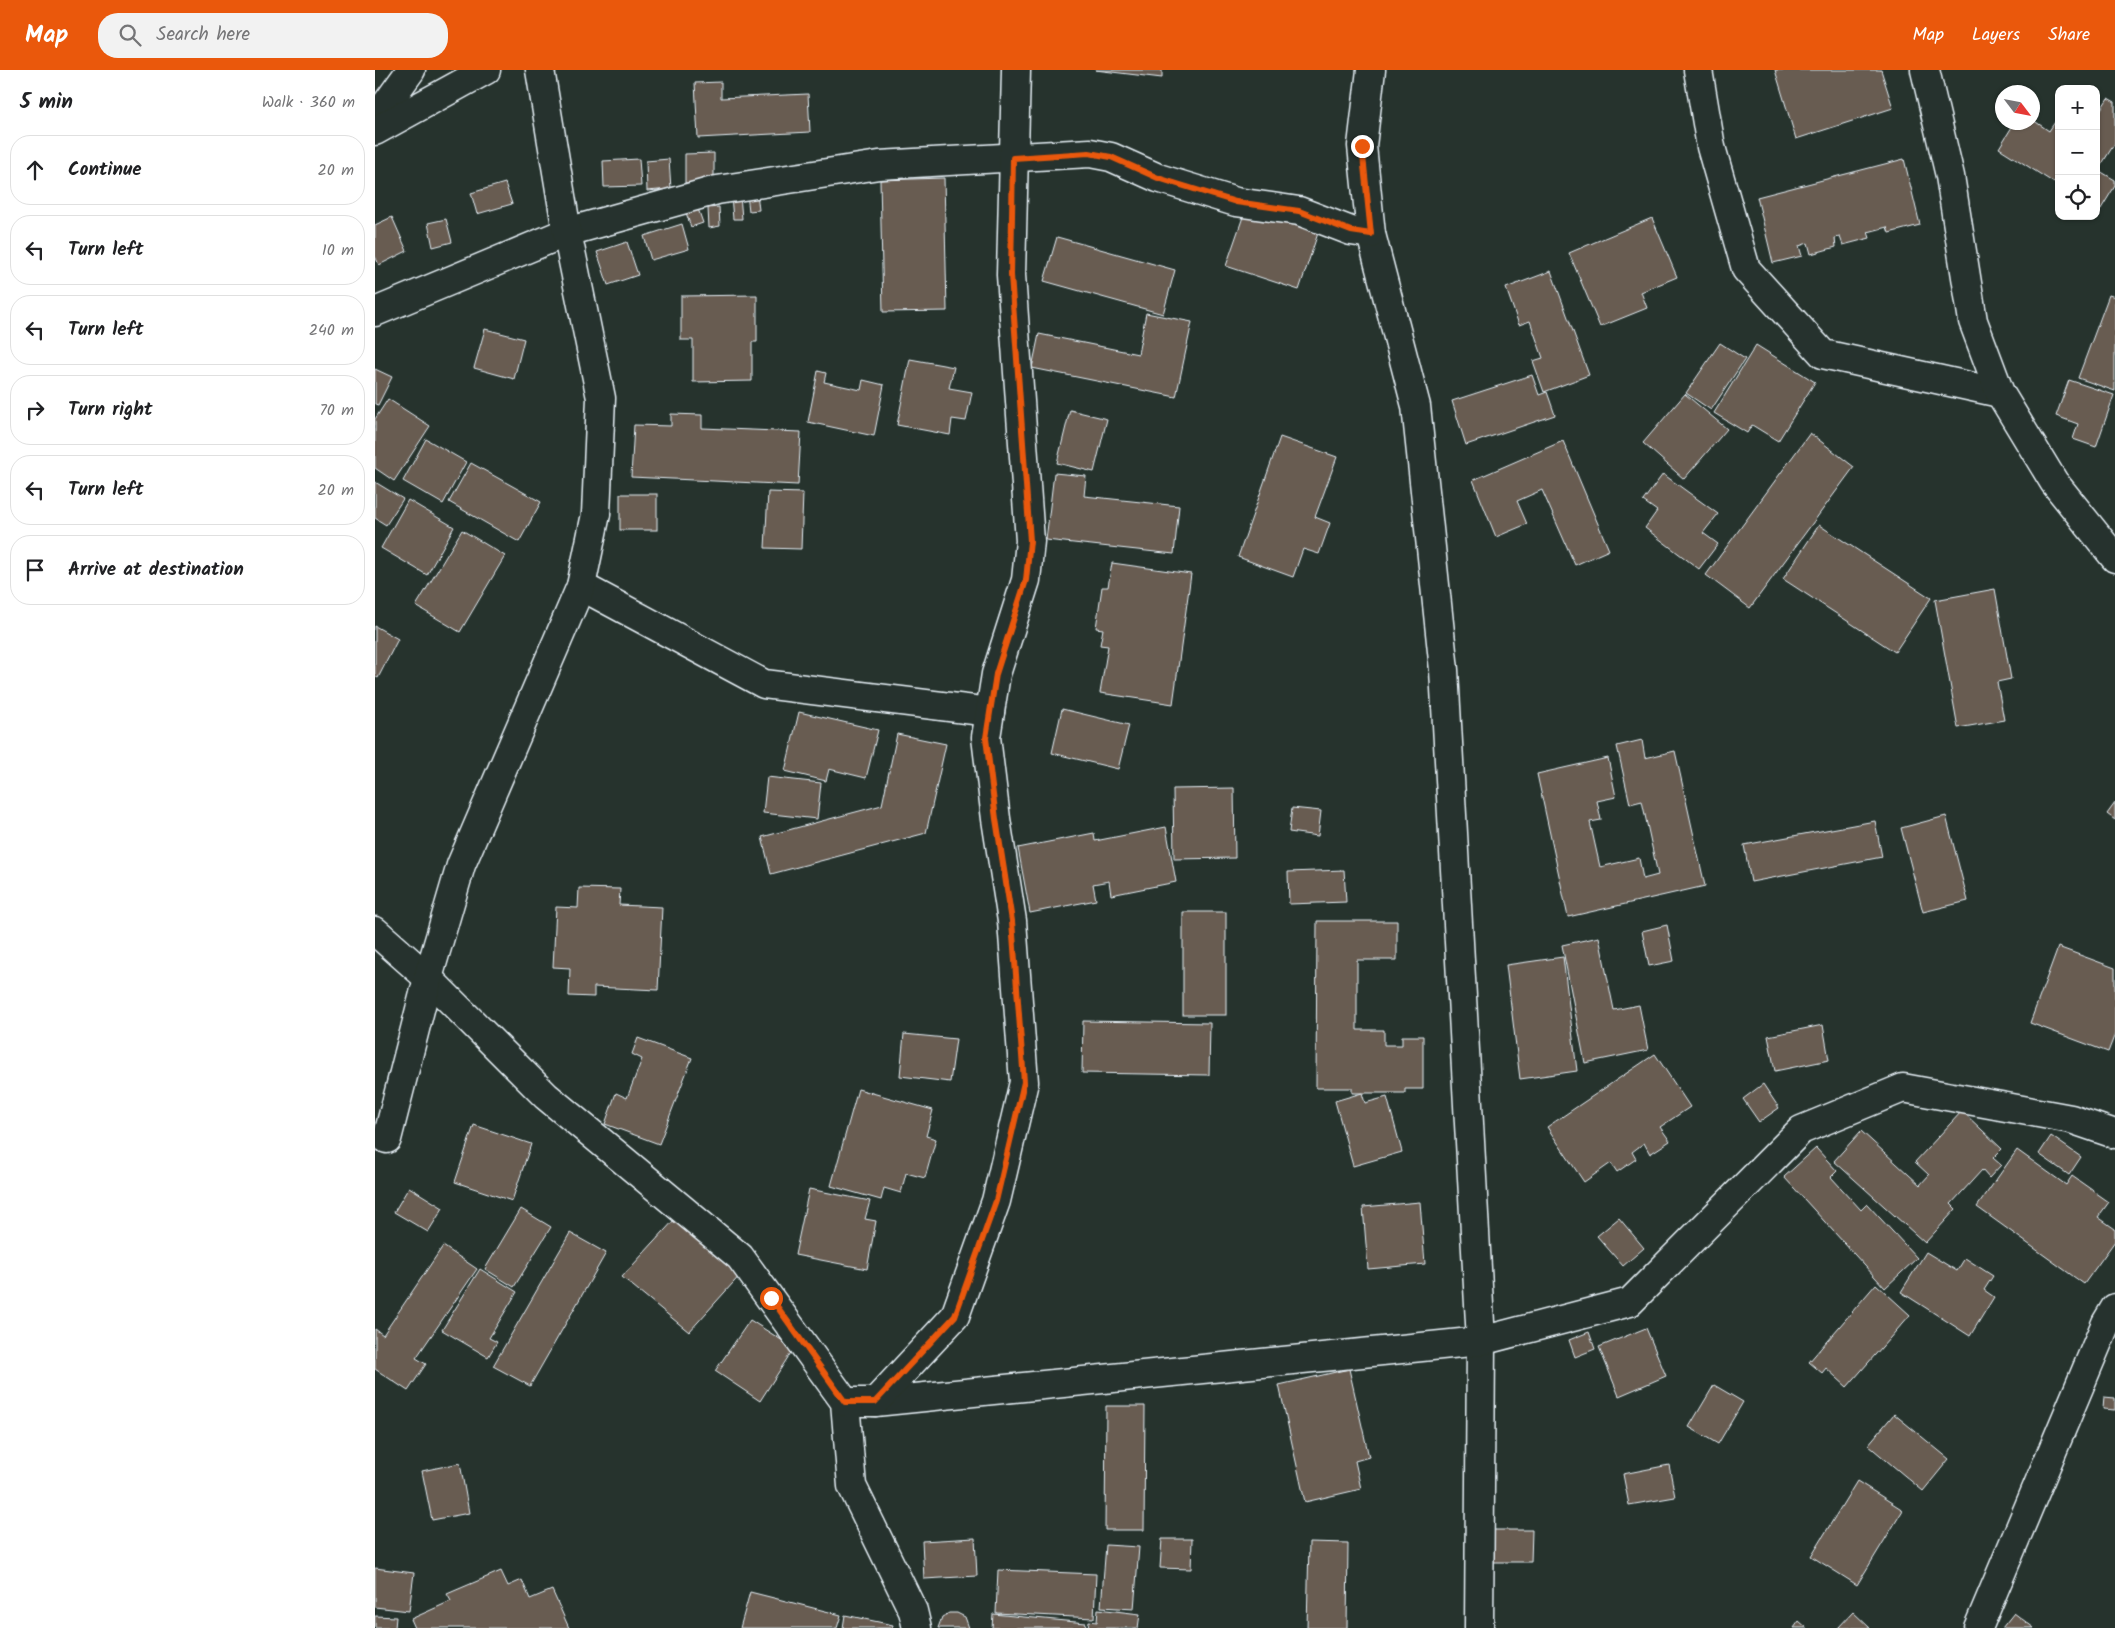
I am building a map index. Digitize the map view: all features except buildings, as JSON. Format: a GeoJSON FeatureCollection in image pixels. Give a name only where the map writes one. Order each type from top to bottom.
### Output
{"type":"FeatureCollection","features":[{"type":"Feature","properties":{"kind":"street"},"geometry":{"type":"LineString","coordinates":[[375,120],[411,70]]}},
{"type":"Feature","properties":{"kind":"street"},"geometry":{"type":"LineString","coordinates":[[375,131],[486,70]]}},
{"type":"Feature","properties":{"kind":"street"},"geometry":{"type":"LineString","coordinates":[[387,1139],[427,978],[461,864],[581,586],[596,514],[601,398],[567,232],[539,70]]}},
{"type":"Feature","properties":{"kind":"street"},"geometry":{"type":"LineString","coordinates":[[875,1402],[955,1316],[996,1201],[1024,1082],[1012,921],[986,738],[996,674],[1026,580],[1030,541],[1011,275],[1016,70]]}},
{"type":"Feature","properties":{"kind":"street"},"geometry":{"type":"LineString","coordinates":[[1371,70],[1362,146],[1371,234],[1416,406],[1444,670],[1481,1341],[1479,1628]]}},
{"type":"Feature","properties":{"kind":"street"},"geometry":{"type":"LineString","coordinates":[[1698,70],[1711,147],[1746,269],[1823,354],[2000,393]]}},
{"type":"Feature","properties":{"kind":"street"},"geometry":{"type":"LineString","coordinates":[[1925,70],[1950,176],[1973,321],[2000,393],[2055,482],[2115,558]]}},
{"type":"Feature","properties":{"kind":"street"},"geometry":{"type":"LineString","coordinates":[[375,312],[567,232],[717,190],[879,165],[1089,153],[1111,157],[1158,178],[1236,202],[1299,211],[1351,231],[1371,234]]}},
{"type":"Feature","properties":{"kind":"street"},"geometry":{"type":"LineString","coordinates":[[581,586],[764,684],[990,712]]}},
{"type":"Feature","properties":{"kind":"street"},"geometry":{"type":"LineString","coordinates":[[375,932],[427,978],[546,1096],[740,1257],[845,1402],[852,1486],[913,1611],[917,1628]]}},
{"type":"Feature","properties":{"kind":"street"},"geometry":{"type":"LineString","coordinates":[[845,1402],[875,1402],[1481,1341],[1630,1302],[1801,1130],[1903,1088],[2071,1119],[2115,1134]]}},
{"type":"Feature","properties":{"kind":"street"},"geometry":{"type":"LineString","coordinates":[[1978,1628],[2106,1323],[2115,1308]]}},
{"type":"Feature","properties":{"kind":"route"},"geometry":{"type":"LineString","coordinates":[[771,1298],[845,1402],[875,1402],[955,1316],[996,1201],[1024,1082],[1012,921],[986,738],[996,674],[1026,580],[1030,541],[1011,275],[1013,158],[1089,153],[1111,157],[1158,178],[1203,190],[1236,202],[1299,211],[1351,231],[1371,234],[1362,146]]}}]}
